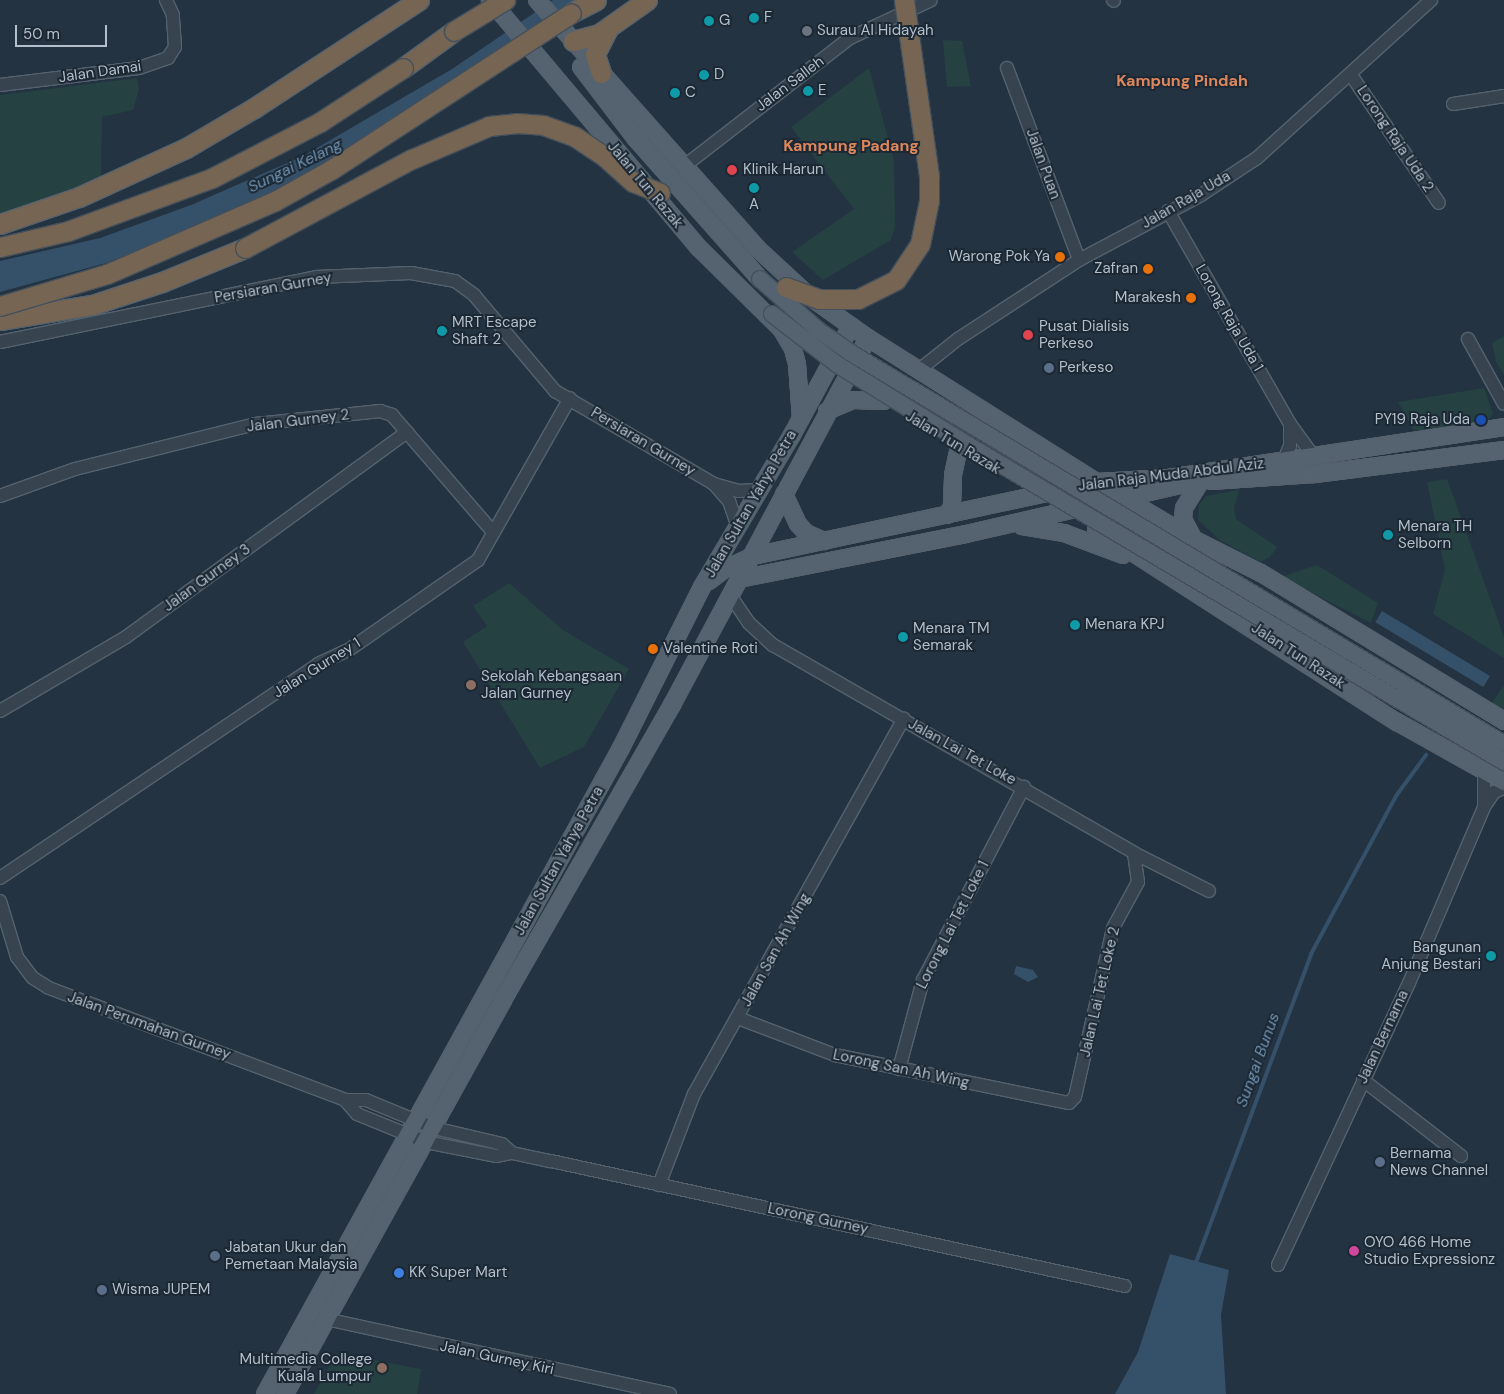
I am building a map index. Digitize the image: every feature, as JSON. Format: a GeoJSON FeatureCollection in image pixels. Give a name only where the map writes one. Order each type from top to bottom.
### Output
{"type":"FeatureCollection","features":[{"type":"Feature","properties":{"kind":"highway"},"geometry":{"type":"LineString","coordinates":[[0,224],[123,179],[254,108],[419,0]]}},
{"type":"Feature","properties":{"kind":"highway"},"geometry":{"type":"LineString","coordinates":[[454,31],[495,0]]}},
{"type":"Feature","properties":{"kind":"highway"},"geometry":{"type":"LineString","coordinates":[[0,247],[68,231],[212,178],[320,122],[454,31],[504,0]]}},
{"type":"Feature","properties":{"kind":"highway"},"geometry":{"type":"LineString","coordinates":[[571,13],[587,0]]}},
{"type":"Feature","properties":{"kind":"highway"},"geometry":{"type":"LineString","coordinates":[[0,306],[107,274],[275,201],[332,169],[571,13],[596,0]]}},
{"type":"Feature","properties":{"kind":"highway"},"geometry":{"type":"LineString","coordinates":[[573,42],[591,38],[608,29],[646,0]]}},
{"type":"Feature","properties":{"kind":"highway"},"geometry":{"type":"LineString","coordinates":[[760,279],[819,299],[858,299],[896,280],[920,244],[930,201],[929,176],[904,0]]}},
{"type":"Feature","properties":{"kind":"highway"},"geometry":{"type":"LineString","coordinates":[[601,74],[595,54],[608,29]]}},
{"type":"Feature","properties":{"kind":"highway"},"geometry":{"type":"LineString","coordinates":[[0,320],[92,305],[162,282],[245,248],[412,159],[489,126],[516,123],[543,125],[574,136],[605,157],[632,182],[660,193]]}},
{"type":"Feature","properties":{"kind":"main road","name":"Jalan Tun Razak"},"geometry":{"type":"LineString","coordinates":[[490,0],[699,248],[780,327],[830,366],[1245,622],[1397,722],[1504,782]]}},
{"type":"Feature","properties":{"kind":"main road","name":"Jalan Tun Razak"},"geometry":{"type":"LineString","coordinates":[[504,0],[583,103],[660,193],[772,314],[838,365],[1273,627],[1504,762]]}},
{"type":"Feature","properties":{"kind":"main road","name":"Jalan Tun Razak"},"geometry":{"type":"LineString","coordinates":[[526,0],[636,138],[760,279],[812,325],[852,353],[1504,744]]}},
{"type":"Feature","properties":{"kind":"main road"},"geometry":{"type":"LineString","coordinates":[[537,0],[683,167],[780,270],[851,326],[1097,482],[1193,539],[1282,587],[1504,721]]}},
{"type":"Feature","properties":{"kind":"main road","name":"Jalan Sultan Yahya Petra"},"geometry":{"type":"LineString","coordinates":[[265,1394],[621,748],[702,587],[801,419],[851,326]]}},
{"type":"Feature","properties":{"kind":"main road"},"geometry":{"type":"LineString","coordinates":[[780,327],[794,349],[801,419]]}},
{"type":"Feature","properties":{"kind":"main road","name":"Jalan Sultan Yahya Petra"},"geometry":{"type":"LineString","coordinates":[[285,1394],[753,556],[827,411],[868,338]]}},
{"type":"Feature","properties":{"kind":"main road"},"geometry":{"type":"LineString","coordinates":[[827,411],[853,400],[884,400]]}},
{"type":"Feature","properties":{"kind":"main road","name":"Jalan Raja Muda Abdul Aziz"},"geometry":{"type":"LineString","coordinates":[[702,587],[725,569],[753,556],[1097,482],[1168,478],[1504,428]]}},
{"type":"Feature","properties":{"kind":"main road"},"geometry":{"type":"LineString","coordinates":[[947,515],[952,506],[953,475],[959,446]]}},
{"type":"Feature","properties":{"kind":"main road","name":"Jalan Raja Muda Abdul Aziz"},"geometry":{"type":"LineString","coordinates":[[739,579],[1004,525],[1122,497],[1201,481],[1316,474],[1504,450]]}},
{"type":"Feature","properties":{"kind":"main road"},"geometry":{"type":"LineString","coordinates":[[1313,456],[1316,474]]}},
{"type":"Feature","properties":{"kind":"main road"},"geometry":{"type":"LineString","coordinates":[[1193,539],[1183,519],[1184,508],[1201,481]]}},
{"type":"Feature","properties":{"kind":"main road"},"geometry":{"type":"LineString","coordinates":[[784,494],[798,524],[806,533],[824,541]]}},
{"type":"Feature","properties":{"kind":"main road"},"geometry":{"type":"LineString","coordinates":[[1004,525],[1045,528],[1064,533],[1160,570]]}},
{"type":"Feature","properties":{"kind":"main road"},"geometry":{"type":"LineString","coordinates":[[1245,622],[1237,601],[1241,590],[1250,583],[1261,582],[1282,587]]}},
{"type":"Feature","properties":{"kind":"street","name":"Jalan Damai"},"geometry":{"type":"LineString","coordinates":[[0,85],[139,68],[168,58],[175,47],[173,15],[166,0]]}},
{"type":"Feature","properties":{"kind":"street","name":"Jalan Salleh"},"geometry":{"type":"LineString","coordinates":[[683,167],[850,38],[931,0]]}},
{"type":"Feature","properties":{"kind":"street","name":"Jalan Raja Uda"},"geometry":{"type":"LineString","coordinates":[[919,370],[958,339],[1079,260],[1201,195],[1257,158],[1351,75],[1423,2]]}},
{"type":"Feature","properties":{"kind":"street","name":"Jalan Puan"},"geometry":{"type":"LineString","coordinates":[[1007,68],[1079,260]]}},
{"type":"Feature","properties":{"kind":"street","name":"Lorong Raja Uda 2"},"geometry":{"type":"LineString","coordinates":[[1351,75],[1439,203]]}},
{"type":"Feature","properties":{"kind":"street"},"geometry":{"type":"LineString","coordinates":[[1453,104],[1504,96]]}},
{"type":"Feature","properties":{"kind":"street","name":"Lorong Raja Uda 1"},"geometry":{"type":"LineString","coordinates":[[1168,211],[1290,424],[1313,456]]}},
{"type":"Feature","properties":{"kind":"street","name":"Persiaran Gurney"},"geometry":{"type":"LineString","coordinates":[[0,342],[317,277],[427,274],[455,281],[474,295],[555,391],[570,398],[714,484],[738,490],[759,490]]}},
{"type":"Feature","properties":{"kind":"street"},"geometry":{"type":"LineString","coordinates":[[1468,339],[1504,404]]}},
{"type":"Feature","properties":{"kind":"street","name":"Jalan Gurney 1"},"geometry":{"type":"LineString","coordinates":[[0,878],[318,664],[350,649],[478,560],[570,398]]}},
{"type":"Feature","properties":{"kind":"street","name":"Jalan Gurney 2"},"geometry":{"type":"LineString","coordinates":[[0,496],[75,469],[260,423],[380,411],[392,415],[493,532]]}},
{"type":"Feature","properties":{"kind":"street"},"geometry":{"type":"LineString","coordinates":[[1284,460],[1290,446],[1290,424]]}},
{"type":"Feature","properties":{"kind":"street","name":"Jalan Gurney 3"},"geometry":{"type":"LineString","coordinates":[[0,711],[126,637],[407,432]]}},
{"type":"Feature","properties":{"kind":"street","name":"Persiaran Gurney"},"geometry":{"type":"LineString","coordinates":[[714,484],[729,501],[738,527]]}},
{"type":"Feature","properties":{"kind":"street","name":"Jalan Lai Tet Loke"},"geometry":{"type":"LineString","coordinates":[[730,595],[749,623],[773,645],[1024,787],[1134,853],[1208,891]]}},
{"type":"Feature","properties":{"kind":"street","name":"Jalan San Ah Wing"},"geometry":{"type":"LineString","coordinates":[[659,1185],[694,1094],[904,719]]}},
{"type":"Feature","properties":{"kind":"street","name":"Jalan Bernama"},"geometry":{"type":"LineString","coordinates":[[1484,770],[1484,807]]}},
{"type":"Feature","properties":{"kind":"street","name":"Lorong Lai Tet Loke 1"},"geometry":{"type":"LineString","coordinates":[[899,1069],[913,1007],[923,980],[1024,787]]}},
{"type":"Feature","properties":{"kind":"street","name":"Jalan Bernama"},"geometry":{"type":"LineString","coordinates":[[1278,1265],[1413,974],[1484,807],[1494,792],[1504,788]]}},
{"type":"Feature","properties":{"kind":"street","name":"Jalan Lai Tet Loke 2"},"geometry":{"type":"LineString","coordinates":[[1069,1103],[1075,1097],[1113,928],[1138,882],[1134,853]]}},
{"type":"Feature","properties":{"kind":"street","name":"Jalan Perumahan Gurney"},"geometry":{"type":"LineString","coordinates":[[0,901],[17,957],[34,978],[49,988],[345,1100],[366,1100],[413,1128],[430,1135]]}},
{"type":"Feature","properties":{"kind":"street","name":"Lorong San Ah Wing"},"geometry":{"type":"LineString","coordinates":[[738,1018],[814,1049],[899,1069],[1069,1103]]}},
{"type":"Feature","properties":{"kind":"street"},"geometry":{"type":"LineString","coordinates":[[1364,1080],[1461,1156]]}},
{"type":"Feature","properties":{"kind":"street","name":"Lorong Gurney"},"geometry":{"type":"LineString","coordinates":[[430,1135],[496,1156],[512,1153],[1125,1286]]}},
{"type":"Feature","properties":{"kind":"street","name":"Jalan Gurney Kiri"},"geometry":{"type":"LineString","coordinates":[[326,1320],[670,1394]]}},
{"type":"Feature","properties":{"kind":"green space"},"geometry":{"type":"Polygon","coordinates":[[[943,40],[962,41],[971,86],[947,87],[943,40]]]}},
{"type":"Feature","properties":{"kind":"green space"},"geometry":{"type":"Polygon","coordinates":[[[869,68],[894,160],[895,227],[891,240],[823,280],[792,252],[854,209],[791,127],[869,68]]]}},
{"type":"Feature","properties":{"kind":"green space"},"geometry":{"type":"Polygon","coordinates":[[[137,78],[139,89],[133,110],[102,117],[101,180],[0,216],[0,95],[137,78]]]}},
{"type":"Feature","properties":{"kind":"green space"},"geometry":{"type":"Polygon","coordinates":[[[1504,336],[1504,375],[1496,362],[1492,343],[1504,336]]]}},
{"type":"Feature","properties":{"kind":"green space"},"geometry":{"type":"Polygon","coordinates":[[[1484,388],[1493,414],[1487,422],[1425,432],[1413,429],[1398,402],[1484,388]]]}},
{"type":"Feature","properties":{"kind":"green space"},"geometry":{"type":"Polygon","coordinates":[[[1447,479],[1504,637],[1504,658],[1433,614],[1445,570],[1427,482],[1447,479]]]}},
{"type":"Feature","properties":{"kind":"green space"},"geometry":{"type":"Polygon","coordinates":[[[1239,490],[1234,509],[1236,519],[1277,547],[1270,557],[1261,562],[1221,541],[1198,520],[1199,504],[1206,496],[1239,490]]]}},
{"type":"Feature","properties":{"kind":"green space"},"geometry":{"type":"Polygon","coordinates":[[[1317,565],[1378,603],[1371,623],[1281,577],[1317,565]]]}},
{"type":"Feature","properties":{"kind":"green space"},"geometry":{"type":"Polygon","coordinates":[[[509,583],[563,630],[629,669],[584,747],[540,768],[463,642],[487,626],[473,606],[509,583]]]}},
{"type":"Feature","properties":{"kind":"green space"},"geometry":{"type":"Polygon","coordinates":[[[1504,685],[1504,712],[1491,704],[1504,685]]]}},
{"type":"Feature","properties":{"kind":"green space"},"geometry":{"type":"Polygon","coordinates":[[[337,1353],[421,1369],[417,1394],[314,1394],[337,1353]]]}},
{"type":"Feature","properties":{"kind":"water","name":"Sungai Kelang"},"geometry":{"type":"Polygon","coordinates":[[[553,0],[575,0],[430,101],[291,182],[234,212],[106,263],[0,292],[0,261],[100,238],[191,205],[303,156],[452,69],[553,0]]]}},
{"type":"Feature","properties":{"kind":"water"},"geometry":{"type":"Polygon","coordinates":[[[1382,611],[1490,676],[1483,687],[1375,622],[1382,611]]]}},
{"type":"Feature","properties":{"kind":"water"},"geometry":{"type":"Polygon","coordinates":[[[1016,966],[1033,970],[1038,977],[1028,982],[1014,974],[1016,966]]]}},
{"type":"Feature","properties":{"kind":"water"},"geometry":{"type":"Polygon","coordinates":[[[1170,1254],[1229,1270],[1221,1315],[1226,1394],[1115,1394],[1138,1352],[1170,1254]]]}},
{"type":"Feature","properties":{"kind":"waterway","name":"Sungai Bunus"},"geometry":{"type":"LineString","coordinates":[[1195,1265],[1311,954],[1396,796],[1426,755]]}},
{"type":"Feature","properties":{"kind":"place","name":"F"},"geometry":{"type":"Point","coordinates":[754,18]}},
{"type":"Feature","properties":{"kind":"place","name":"G"},"geometry":{"type":"Point","coordinates":[709,21]}},
{"type":"Feature","properties":{"kind":"place","name":"Surau Al Hidayah"},"geometry":{"type":"Point","coordinates":[807,31]}},
{"type":"Feature","properties":{"kind":"place","name":"D"},"geometry":{"type":"Point","coordinates":[704,75]}},
{"type":"Feature","properties":{"kind":"place","name":"E"},"geometry":{"type":"Point","coordinates":[808,91]}},
{"type":"Feature","properties":{"kind":"place","name":"C"},"geometry":{"type":"Point","coordinates":[675,93]}},
{"type":"Feature","properties":{"kind":"place","name":"Klinik Harun"},"geometry":{"type":"Point","coordinates":[732,170]}},
{"type":"Feature","properties":{"kind":"place","name":"A"},"geometry":{"type":"Point","coordinates":[754,188]}},
{"type":"Feature","properties":{"kind":"place","name":"Warong Pok Ya"},"geometry":{"type":"Point","coordinates":[1060,257]}},
{"type":"Feature","properties":{"kind":"place","name":"Zafran"},"geometry":{"type":"Point","coordinates":[1148,269]}},
{"type":"Feature","properties":{"kind":"place","name":"Marakesh"},"geometry":{"type":"Point","coordinates":[1191,298]}},
{"type":"Feature","properties":{"kind":"place","name":"MRT Escape Shaft 2"},"geometry":{"type":"Point","coordinates":[442,331]}},
{"type":"Feature","properties":{"kind":"place","name":"Pusat Dialisis Perkeso"},"geometry":{"type":"Point","coordinates":[1028,335]}},
{"type":"Feature","properties":{"kind":"place","name":"Perkeso"},"geometry":{"type":"Point","coordinates":[1049,368]}},
{"type":"Feature","properties":{"kind":"place","name":"PY19 Raja Uda"},"geometry":{"type":"Point","coordinates":[1481,420]}},
{"type":"Feature","properties":{"kind":"place","name":"Menara TH Selborn"},"geometry":{"type":"Point","coordinates":[1388,535]}},
{"type":"Feature","properties":{"kind":"place","name":"Menara KPJ"},"geometry":{"type":"Point","coordinates":[1075,625]}},
{"type":"Feature","properties":{"kind":"place","name":"Menara TM Semarak"},"geometry":{"type":"Point","coordinates":[903,637]}},
{"type":"Feature","properties":{"kind":"place","name":"Valentine Roti"},"geometry":{"type":"Point","coordinates":[653,649]}},
{"type":"Feature","properties":{"kind":"place","name":"Sekolah Kebangsaan Jalan Gurney"},"geometry":{"type":"Point","coordinates":[471,685]}},
{"type":"Feature","properties":{"kind":"place","name":"Bangunan Anjung Bestari"},"geometry":{"type":"Point","coordinates":[1491,956]}},
{"type":"Feature","properties":{"kind":"place","name":"Bernama News Channel"},"geometry":{"type":"Point","coordinates":[1380,1162]}},
{"type":"Feature","properties":{"kind":"place","name":"OYO 466 Home Studio Expressionz"},"geometry":{"type":"Point","coordinates":[1354,1251]}},
{"type":"Feature","properties":{"kind":"place","name":"Jabatan Ukur dan Pemetaan Malaysia"},"geometry":{"type":"Point","coordinates":[215,1256]}},
{"type":"Feature","properties":{"kind":"place","name":"KK Super Mart"},"geometry":{"type":"Point","coordinates":[399,1273]}},
{"type":"Feature","properties":{"kind":"place","name":"Wisma JUPEM"},"geometry":{"type":"Point","coordinates":[102,1290]}},
{"type":"Feature","properties":{"kind":"place","name":"Multimedia College Kuala Lumpur"},"geometry":{"type":"Point","coordinates":[382,1368]}},
{"type":"Feature","properties":{"kind":"district","name":"Kampung Pindah"},"geometry":{"type":"Point","coordinates":[1182,81]}},
{"type":"Feature","properties":{"kind":"district","name":"Kampung Padang"},"geometry":{"type":"Point","coordinates":[851,146]}}]}
